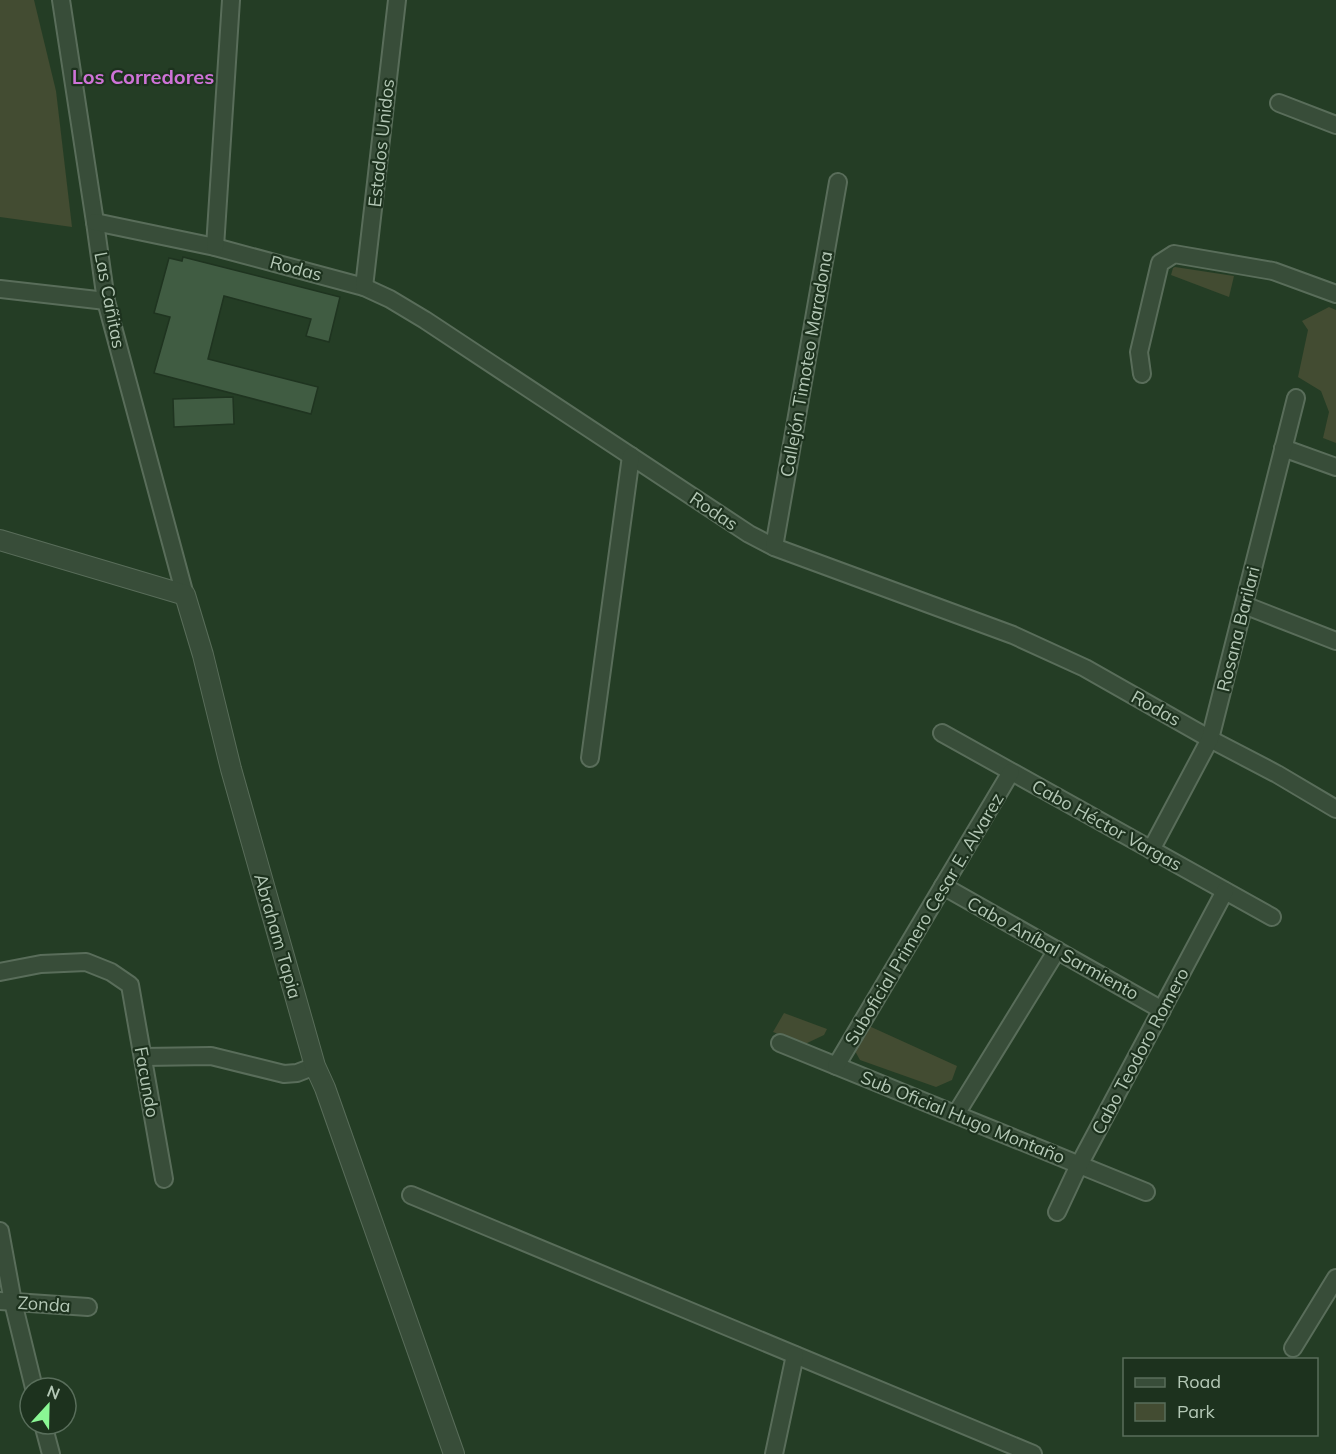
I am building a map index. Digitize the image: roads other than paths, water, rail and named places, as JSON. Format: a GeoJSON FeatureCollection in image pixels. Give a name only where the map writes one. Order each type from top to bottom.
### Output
{"type":"FeatureCollection","features":[{"type":"Feature","properties":{"kind":"street","name":"Las Cañitas"},"geometry":{"type":"LineString","coordinates":[[61,0],[106,301],[185,595]]}},
{"type":"Feature","properties":{"kind":"street"},"geometry":{"type":"LineString","coordinates":[[215,247],[231,0]]}},
{"type":"Feature","properties":{"kind":"street","name":"Estados Unidos"},"geometry":{"type":"LineString","coordinates":[[364,286],[397,0]]}},
{"type":"Feature","properties":{"kind":"street"},"geometry":{"type":"LineString","coordinates":[[1279,103],[1336,125]]}},
{"type":"Feature","properties":{"kind":"street","name":"Callejón Timoteo Maradona"},"geometry":{"type":"LineString","coordinates":[[774,547],[838,182]]}},
{"type":"Feature","properties":{"kind":"street","name":"Rodas"},"geometry":{"type":"LineString","coordinates":[[95,222],[215,247],[364,286],[425,320],[749,534],[774,547],[1013,635],[1085,668],[1336,809]]}},
{"type":"Feature","properties":{"kind":"street"},"geometry":{"type":"LineString","coordinates":[[1142,374],[1139,352],[1160,263],[1174,254],[1273,271],[1336,294]]}},
{"type":"Feature","properties":{"kind":"street"},"geometry":{"type":"LineString","coordinates":[[0,289],[106,301]]}},
{"type":"Feature","properties":{"kind":"street","name":"Rosana Barilari"},"geometry":{"type":"LineString","coordinates":[[1151,850],[1210,739],[1296,398]]}},
{"type":"Feature","properties":{"kind":"street"},"geometry":{"type":"LineString","coordinates":[[1283,448],[1336,467]]}},
{"type":"Feature","properties":{"kind":"street"},"geometry":{"type":"LineString","coordinates":[[590,758],[631,456]]}},
{"type":"Feature","properties":{"kind":"street"},"geometry":{"type":"LineString","coordinates":[[0,540],[185,595]]}},
{"type":"Feature","properties":{"kind":"street","name":"Abraham Tapia"},"geometry":{"type":"LineString","coordinates":[[185,595],[203,655],[231,769],[315,1066],[325,1088],[454,1454]]}},
{"type":"Feature","properties":{"kind":"street"},"geometry":{"type":"LineString","coordinates":[[1244,605],[1336,641]]}},
{"type":"Feature","properties":{"kind":"street","name":"Cabo Héctor Vargas"},"geometry":{"type":"LineString","coordinates":[[942,733],[1272,917]]}},
{"type":"Feature","properties":{"kind":"street","name":"Suboficial Primero Cesar E. Alvarez"},"geometry":{"type":"LineString","coordinates":[[837,1066],[1011,772]]}},
{"type":"Feature","properties":{"kind":"street","name":"Cabo Aníbal Sarmiento"},"geometry":{"type":"LineString","coordinates":[[943,886],[1162,1010]]}},
{"type":"Feature","properties":{"kind":"street","name":"Cabo Teodoro Romero"},"geometry":{"type":"LineString","coordinates":[[1058,1212],[1079,1165],[1225,891]]}},
{"type":"Feature","properties":{"kind":"street"},"geometry":{"type":"LineString","coordinates":[[956,1114],[1057,950]]}},
{"type":"Feature","properties":{"kind":"street","name":"Facundo"},"geometry":{"type":"LineString","coordinates":[[0,972],[41,964],[86,962],[111,972],[130,985],[164,1179]]}},
{"type":"Feature","properties":{"kind":"street","name":"Sub Oficial Hugo Montaño"},"geometry":{"type":"LineString","coordinates":[[780,1043],[1146,1192]]}},
{"type":"Feature","properties":{"kind":"street"},"geometry":{"type":"LineString","coordinates":[[143,1057],[210,1056],[284,1074],[297,1073],[315,1066]]}},
{"type":"Feature","properties":{"kind":"street"},"geometry":{"type":"LineString","coordinates":[[411,1195],[1033,1454]]}},
{"type":"Feature","properties":{"kind":"street"},"geometry":{"type":"LineString","coordinates":[[0,1231],[6,1301],[30,1376]]}},
{"type":"Feature","properties":{"kind":"street"},"geometry":{"type":"LineString","coordinates":[[1293,1348],[1335,1281]]}},
{"type":"Feature","properties":{"kind":"street","name":"Zonda"},"geometry":{"type":"LineString","coordinates":[[6,1301],[88,1307]]}},
{"type":"Feature","properties":{"kind":"street"},"geometry":{"type":"LineString","coordinates":[[774,1454],[795,1354]]}},
{"type":"Feature","properties":{"kind":"street"},"geometry":{"type":"LineString","coordinates":[[46,1436],[51,1454]]}},
{"type":"Feature","properties":{"kind":"district","name":"Los Corredores"},"geometry":{"type":"Point","coordinates":[143,76]}}]}
